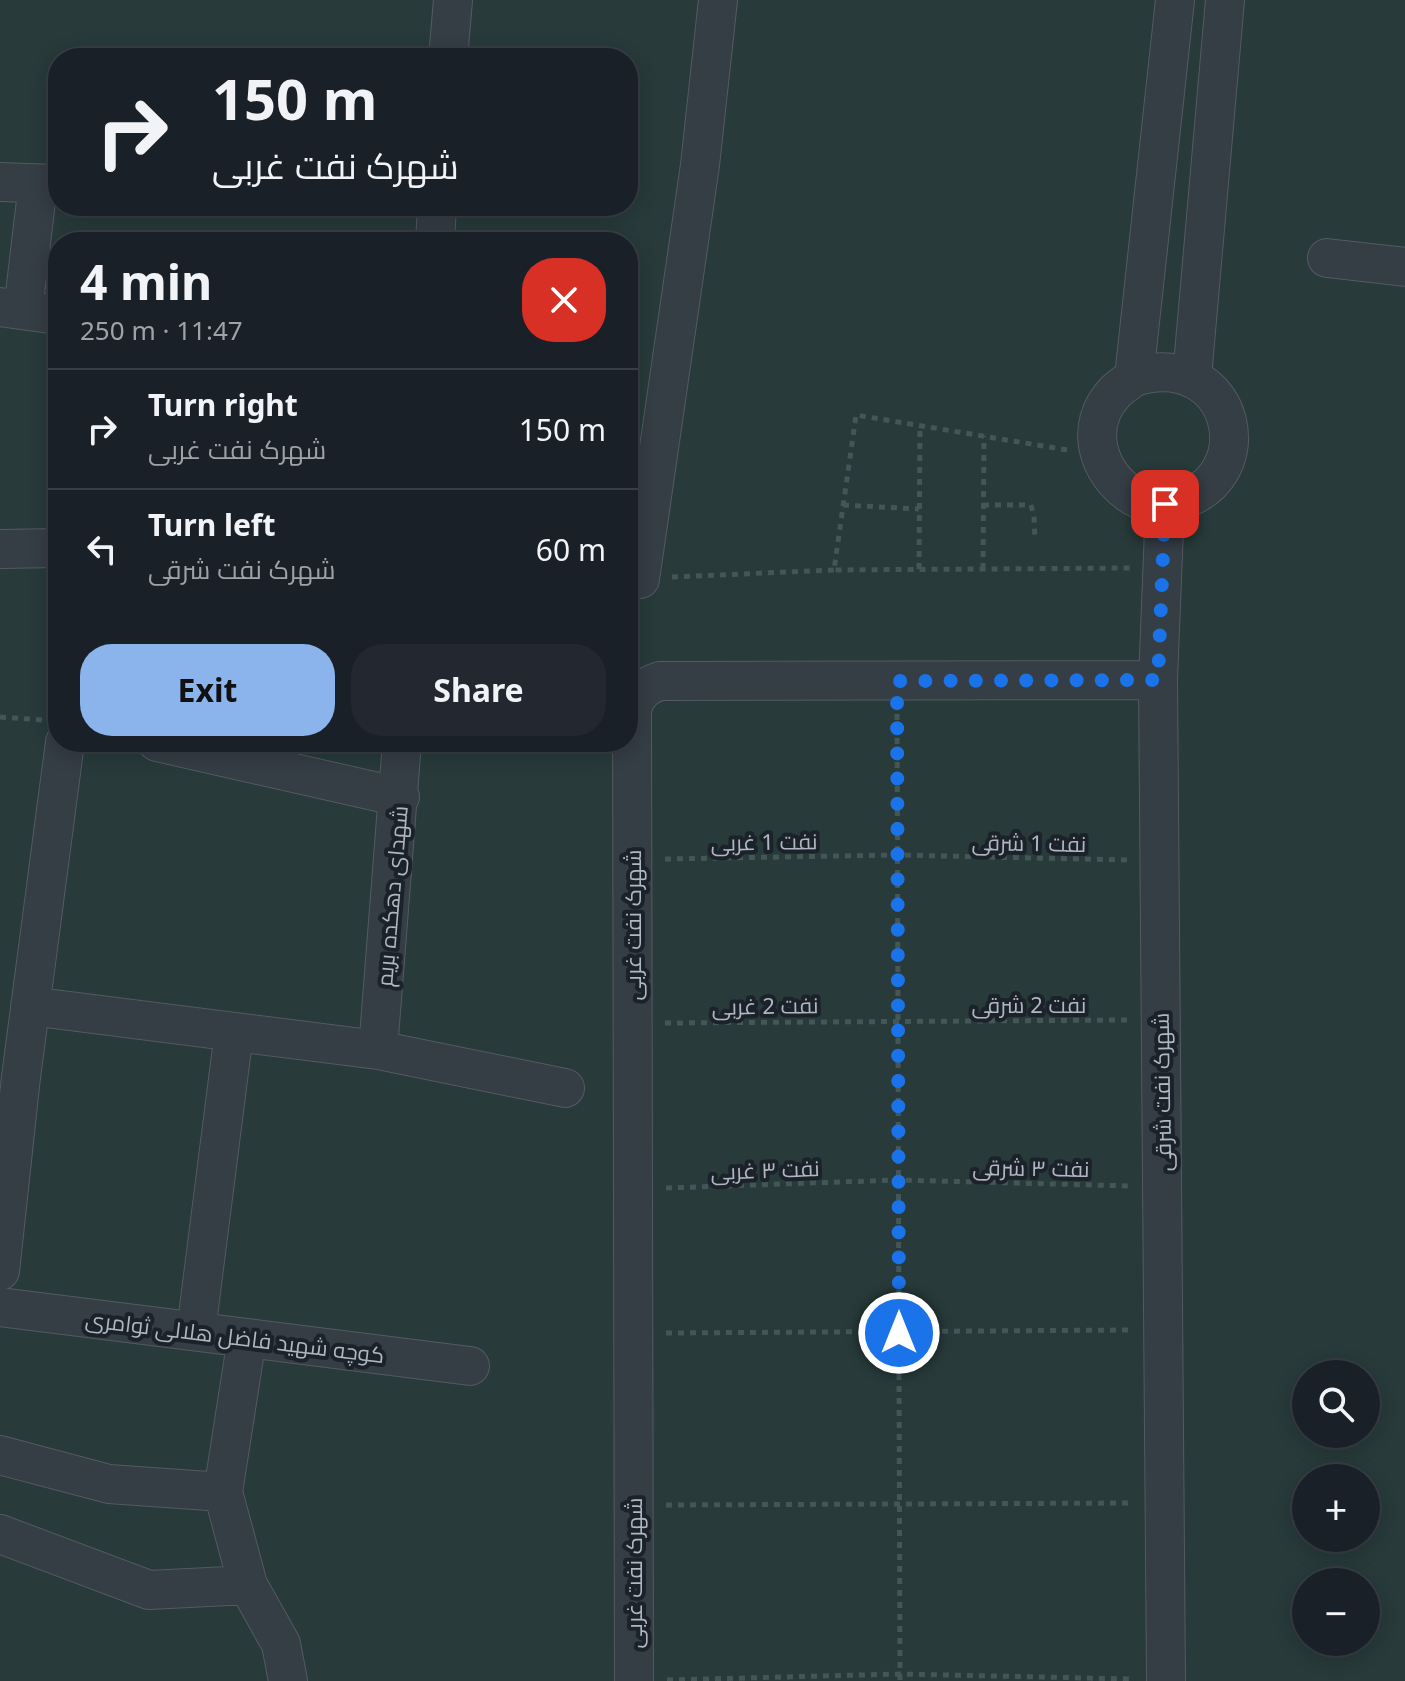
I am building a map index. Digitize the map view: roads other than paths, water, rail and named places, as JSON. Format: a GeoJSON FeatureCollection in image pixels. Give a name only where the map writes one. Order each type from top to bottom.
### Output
{"type":"FeatureCollection","features":[{"type":"Feature","properties":{"kind":"street"},"geometry":{"type":"LineString","coordinates":[[449,48],[453,0]]}},
{"type":"Feature","properties":{"kind":"street"},"geometry":{"type":"LineString","coordinates":[[638,553],[700,165],[718,0]]}},
{"type":"Feature","properties":{"kind":"street"},"geometry":{"type":"LineString","coordinates":[[1134,377],[1175,0]]}},
{"type":"Feature","properties":{"kind":"street"},"geometry":{"type":"LineString","coordinates":[[1192,377],[1225,0]]}},
{"type":"Feature","properties":{"kind":"street"},"geometry":{"type":"LineString","coordinates":[[0,182],[48,184],[27,311]]}},
{"type":"Feature","properties":{"kind":"street"},"geometry":{"type":"LineString","coordinates":[[1327,258],[1405,267]]}},
{"type":"Feature","properties":{"kind":"street"},"geometry":{"type":"LineString","coordinates":[[1153,371],[1173,371],[1192,377],[1212,392],[1226,414],[1230,439],[1225,463],[1210,484],[1190,498],[1165,504],[1139,500],[1118,486],[1103,465],[1097,440],[1101,415],[1114,393],[1134,377],[1153,371]]}},
{"type":"Feature","properties":{"kind":"street","name":"شهرک نفت شرقی"},"geometry":{"type":"LineString","coordinates":[[1165,504],[1158,680],[1166,1680]]}},
{"type":"Feature","properties":{"kind":"street"},"geometry":{"type":"LineString","coordinates":[[0,549],[48,548]]}},
{"type":"Feature","properties":{"kind":"street","name":"شهرک نفت غربی"},"geometry":{"type":"LineString","coordinates":[[638,696],[650,684],[660,681],[1158,680]]}},
{"type":"Feature","properties":{"kind":"street"},"geometry":{"type":"LineString","coordinates":[[0,1271],[10,1075],[30,1006],[64,752]]}},
{"type":"Feature","properties":{"kind":"street"},"geometry":{"type":"LineString","coordinates":[[201,752],[400,797]]}},
{"type":"Feature","properties":{"kind":"street","name":"شهدای دهکده بریم"},"geometry":{"type":"LineString","coordinates":[[378,1050],[402,752]]}},
{"type":"Feature","properties":{"kind":"street","name":"شهرک نفت غربی"},"geometry":{"type":"LineString","coordinates":[[632,752],[634,1681]]}},
{"type":"Feature","properties":{"kind":"street"},"geometry":{"type":"LineString","coordinates":[[30,1006],[378,1050],[565,1088]]}},
{"type":"Feature","properties":{"kind":"street"},"geometry":{"type":"LineString","coordinates":[[196,1331],[234,1032]]}},
{"type":"Feature","properties":{"kind":"street","name":"کوچه شهید فاضل هلالی ثوامری"},"geometry":{"type":"LineString","coordinates":[[0,1307],[470,1366]]}},
{"type":"Feature","properties":{"kind":"street"},"geometry":{"type":"LineString","coordinates":[[247,1338],[223,1492],[248,1585],[281,1644],[288,1681]]}},
{"type":"Feature","properties":{"kind":"street"},"geometry":{"type":"LineString","coordinates":[[0,1455],[109,1484],[223,1492]]}},
{"type":"Feature","properties":{"kind":"street"},"geometry":{"type":"LineString","coordinates":[[0,1534],[149,1590],[248,1585]]}}]}
